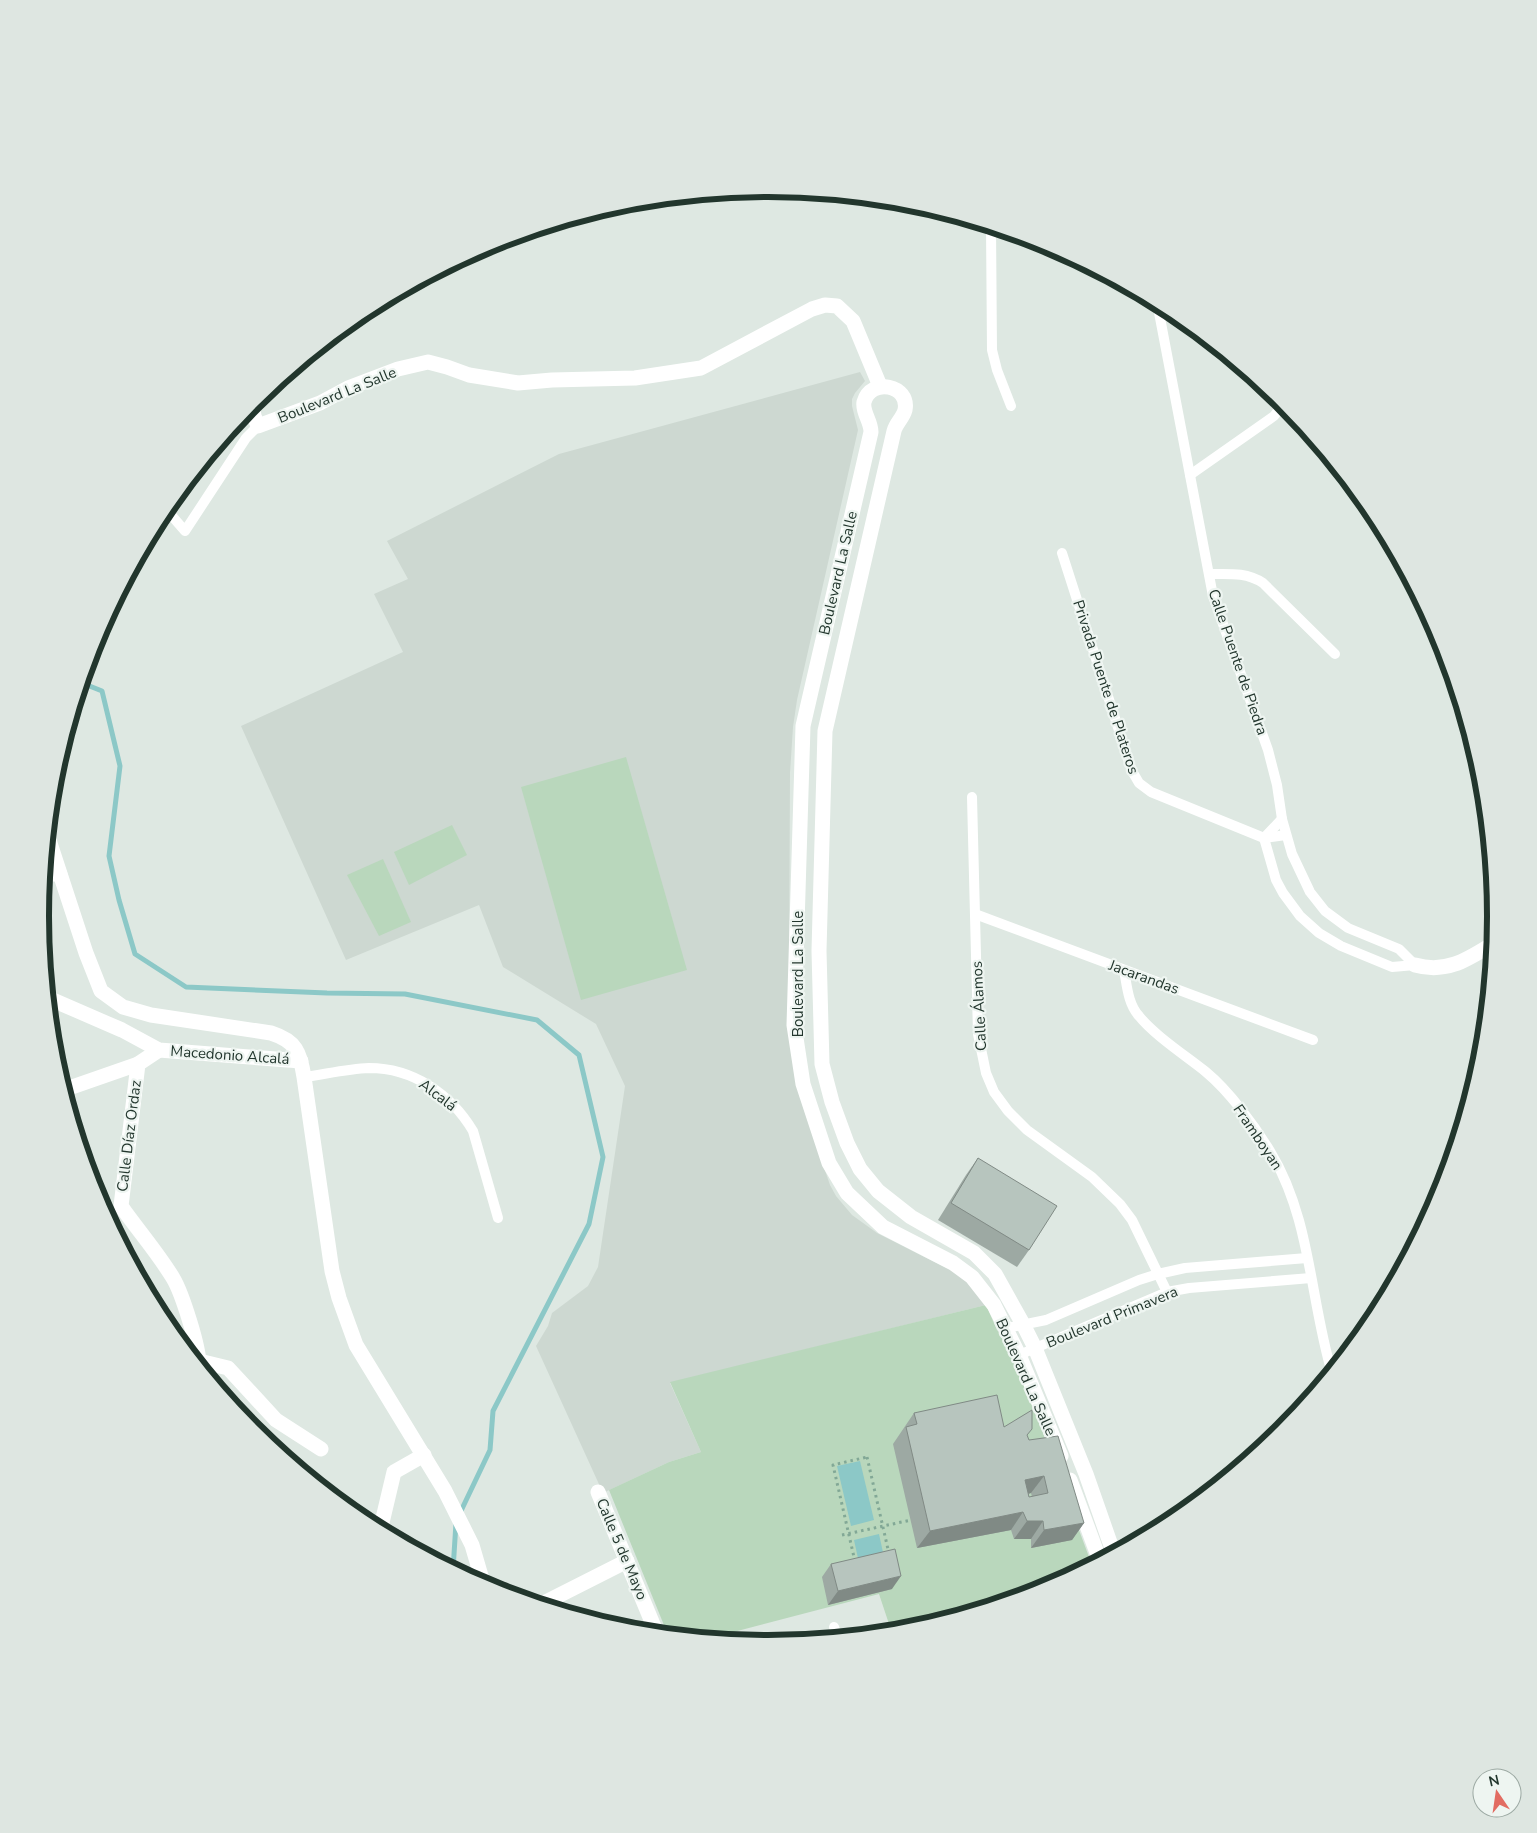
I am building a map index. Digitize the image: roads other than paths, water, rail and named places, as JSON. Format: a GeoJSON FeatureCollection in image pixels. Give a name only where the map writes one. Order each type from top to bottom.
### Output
{"type":"FeatureCollection","features":[{"type":"Feature","properties":{"kind":"street","name":"Boulevard La Salle"},"geometry":{"type":"LineString","coordinates":[[254,414],[258,426],[320,403],[348,388],[373,378],[398,369],[428,362],[469,375],[518,383],[552,380],[634,378],[701,368],[812,309],[825,305],[837,306],[853,321],[880,386]]}},
{"type":"Feature","properties":{"kind":"street","name":"Boulevard La Salle"},"geometry":{"type":"LineString","coordinates":[[1098,1556],[1044,1412],[1020,1355],[994,1305],[972,1277],[953,1263],[882,1227],[847,1193],[829,1163],[803,1084],[794,1025],[804,726],[871,432],[864,410],[864,402],[869,393],[880,386],[892,387],[900,393],[904,400],[905,410],[894,431],[825,731],[819,951],[822,1064],[832,1102],[847,1143],[860,1169],[878,1191],[911,1217],[974,1253],[995,1274],[1034,1348],[1086,1474],[1112,1549]]}},
{"type":"Feature","properties":{"kind":"street"},"geometry":{"type":"LineString","coordinates":[[52,850],[86,953],[101,991],[123,1007],[151,1015],[271,1033],[288,1041],[295,1047],[301,1061],[304,1077],[332,1271],[338,1298],[356,1344],[445,1491],[465,1528],[481,1576]]}},
{"type":"Feature","properties":{"kind":"street"},"geometry":{"type":"LineString","coordinates":[[50,874],[60,874]]}},
{"type":"Feature","properties":{"kind":"street"},"geometry":{"type":"LineString","coordinates":[[1415,965],[1434,969],[1450,966],[1487,947]]}},
{"type":"Feature","properties":{"kind":"street"},"geometry":{"type":"LineString","coordinates":[[54,1001],[122,1030],[159,1050],[138,1064],[70,1087]]}},
{"type":"Feature","properties":{"kind":"street","name":"Macedonio Alcalá"},"geometry":{"type":"LineString","coordinates":[[159,1050],[301,1061]]}},
{"type":"Feature","properties":{"kind":"street","name":"Calle Díaz Ordaz"},"geometry":{"type":"LineString","coordinates":[[138,1064],[120,1206],[174,1279],[191,1327],[196,1354]]}},
{"type":"Feature","properties":{"kind":"street"},"geometry":{"type":"LineString","coordinates":[[204,1363],[228,1368],[276,1420],[321,1449]]}},
{"type":"Feature","properties":{"kind":"street"},"geometry":{"type":"LineString","coordinates":[[382,1523],[394,1472],[424,1456]]}},
{"type":"Feature","properties":{"kind":"street","name":"Calle 5 de Mayo"},"geometry":{"type":"LineString","coordinates":[[598,1492],[654,1626]]}},
{"type":"Feature","properties":{"kind":"street"},"geometry":{"type":"LineString","coordinates":[[548,1601],[627,1562]]}},
{"type":"Feature","properties":{"kind":"lane"},"geometry":{"type":"LineString","coordinates":[[991,232],[992,350],[997,370],[1011,406]]}},
{"type":"Feature","properties":{"kind":"lane","name":"Calle Puente de Piedra"},"geometry":{"type":"LineString","coordinates":[[1159,312],[1218,611],[1268,750],[1277,785],[1286,835],[1301,875],[1310,892],[1325,911],[1348,928],[1400,949],[1415,965]]}},
{"type":"Feature","properties":{"kind":"lane"},"geometry":{"type":"LineString","coordinates":[[1190,475],[1274,416],[1279,410]]}},
{"type":"Feature","properties":{"kind":"lane"},"geometry":{"type":"LineString","coordinates":[[172,515],[185,531],[246,438],[258,426]]}},
{"type":"Feature","properties":{"kind":"lane","name":"Privada Puente de Plateros"},"geometry":{"type":"LineString","coordinates":[[1062,553],[1135,778],[1151,792],[1264,838],[1286,835]]}},
{"type":"Feature","properties":{"kind":"lane"},"geometry":{"type":"LineString","coordinates":[[1210,574],[1244,574],[1254,577],[1263,583],[1335,654]]}},
{"type":"Feature","properties":{"kind":"lane","name":"Calle Álamos"},"geometry":{"type":"LineString","coordinates":[[972,797],[978,1034],[986,1073],[994,1092],[1008,1111],[1027,1130],[1092,1177],[1120,1204],[1132,1220],[1167,1292]]}},
{"type":"Feature","properties":{"kind":"lane"},"geometry":{"type":"LineString","coordinates":[[1282,819],[1264,838],[1276,880],[1300,916],[1319,933],[1341,946],[1392,967],[1415,965]]}},
{"type":"Feature","properties":{"kind":"lane","name":"Jacarandas"},"geometry":{"type":"LineString","coordinates":[[975,914],[1313,1040]]}},
{"type":"Feature","properties":{"kind":"lane","name":"Framboyan"},"geometry":{"type":"LineString","coordinates":[[1124,970],[1129,995],[1138,1016],[1222,1087],[1270,1150],[1284,1176],[1300,1225],[1330,1366]]}},
{"type":"Feature","properties":{"kind":"lane","name":"Alcalá"},"geometry":{"type":"LineString","coordinates":[[304,1077],[352,1069],[388,1070],[416,1078],[438,1092],[451,1102],[473,1131],[498,1218]]}},
{"type":"Feature","properties":{"kind":"lane","name":"Boulevard Primavera"},"geometry":{"type":"LineString","coordinates":[[1007,1328],[1046,1320],[1158,1274],[1185,1268],[1307,1258]]}},
{"type":"Feature","properties":{"kind":"lane","name":"Boulevard Primavera"},"geometry":{"type":"LineString","coordinates":[[1020,1355],[1167,1292],[1189,1288],[1310,1278]]}},
{"type":"Feature","properties":{"kind":"lane"},"geometry":{"type":"LineString","coordinates":[[834,1627],[836,1633]]}},
{"type":"Feature","properties":{"kind":"water"},"geometry":{"type":"Polygon","coordinates":[[[860,1461],[874,1520],[851,1526],[837,1466],[860,1461]]]}},
{"type":"Feature","properties":{"kind":"water"},"geometry":{"type":"Polygon","coordinates":[[[879,1534],[884,1557],[859,1563],[854,1540],[879,1534]]]}},
{"type":"Feature","properties":{"kind":"waterway"},"geometry":{"type":"LineString","coordinates":[[87,685],[102,691],[120,766],[109,856],[119,900],[135,954],[186,987],[405,994],[537,1020],[579,1055],[603,1157],[589,1224],[493,1411],[490,1450],[460,1513]]}},
{"type":"Feature","properties":{"kind":"waterway"},"geometry":{"type":"LineString","coordinates":[[453,1564],[456,1523]]}}]}
